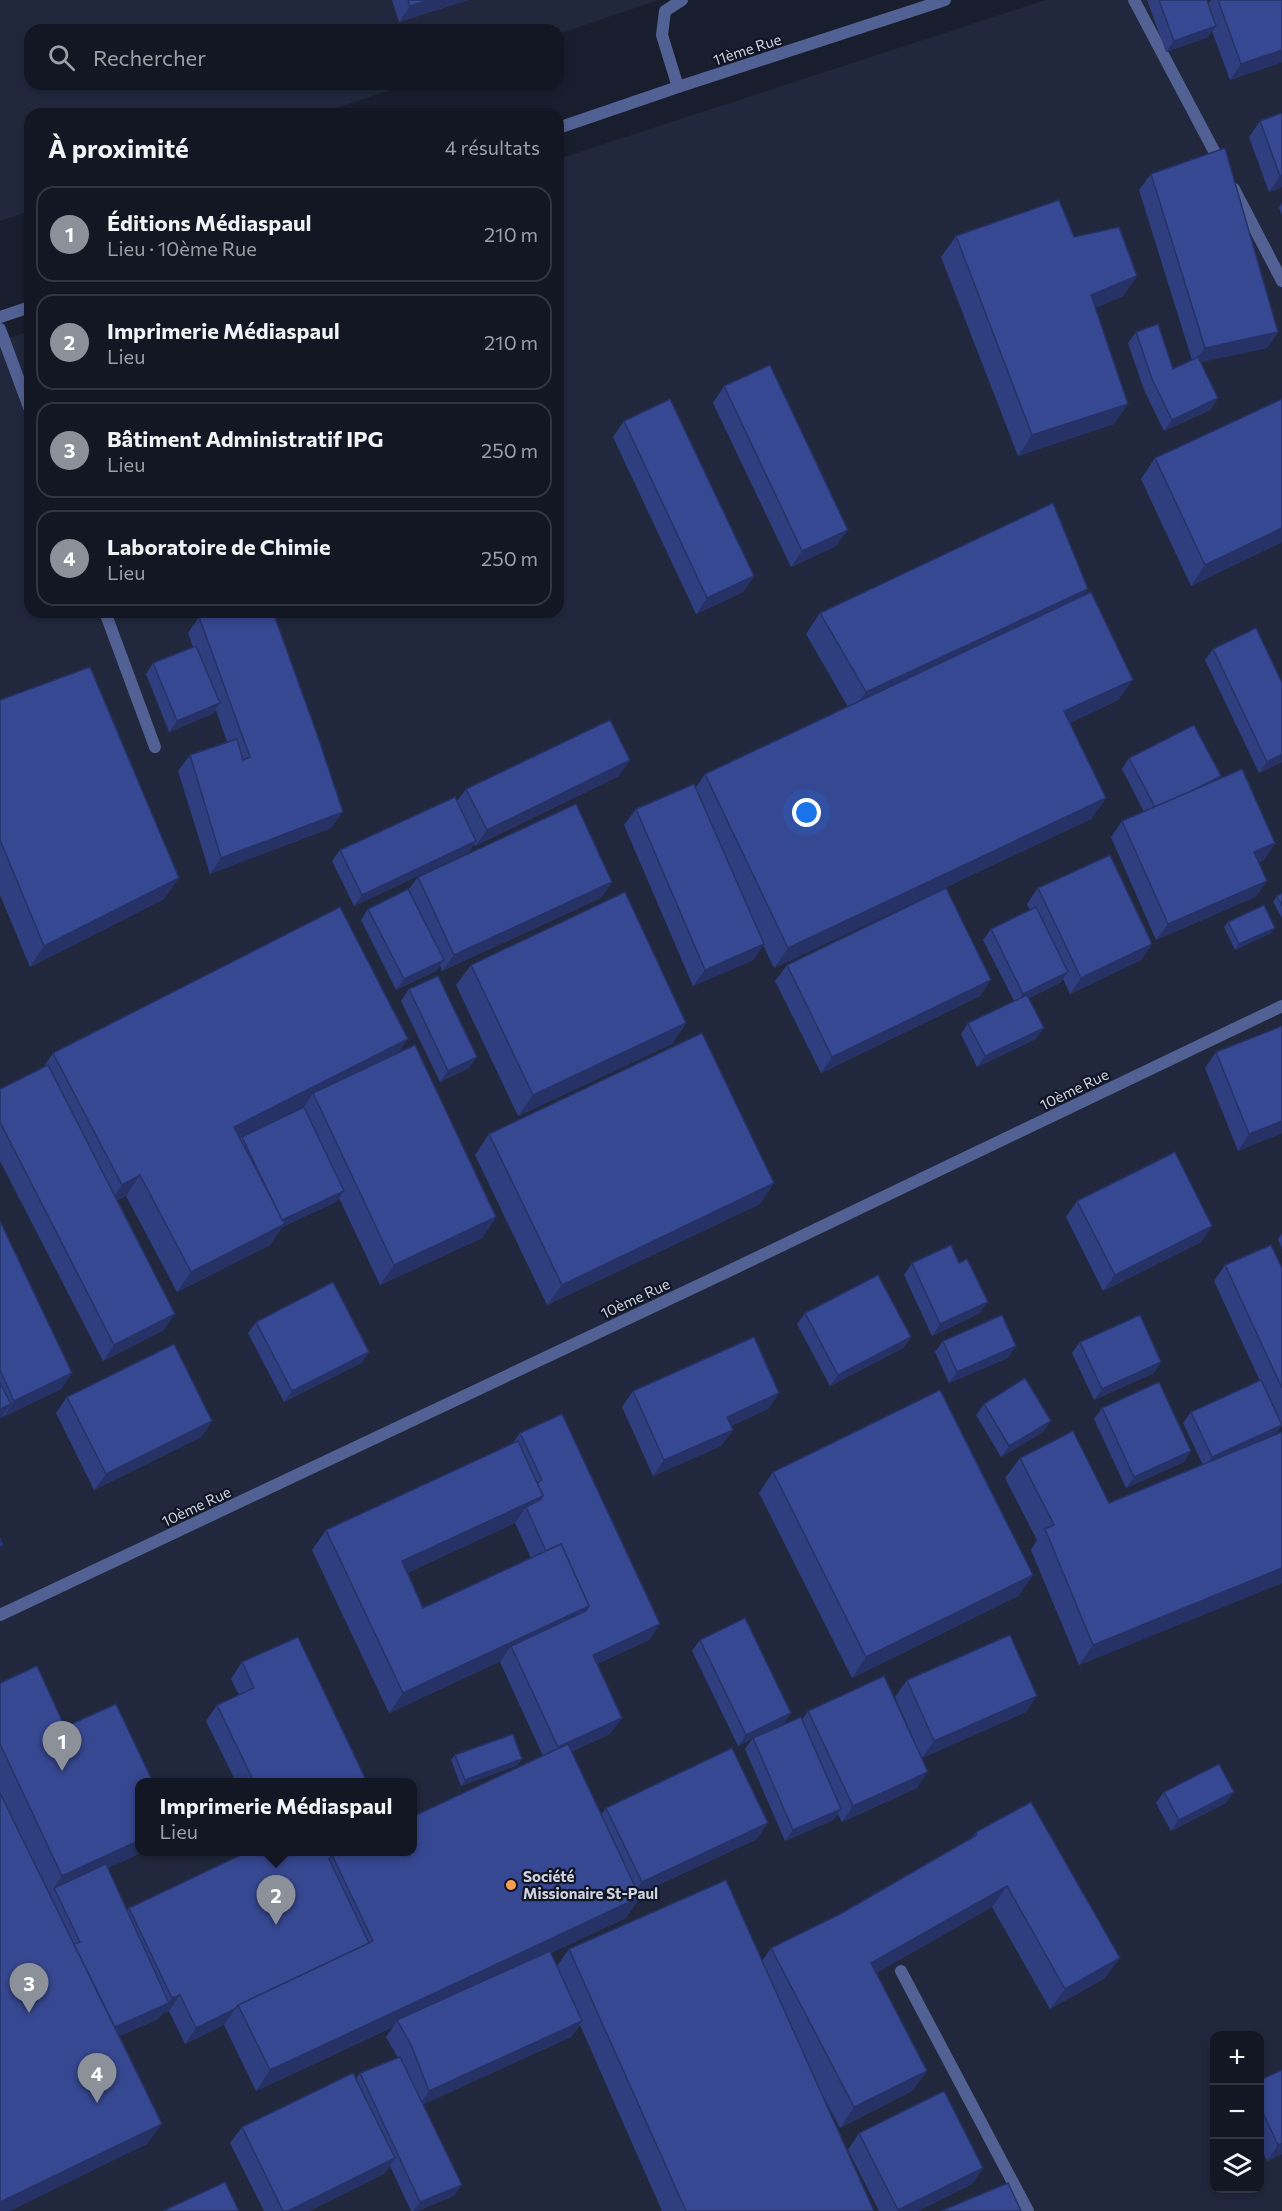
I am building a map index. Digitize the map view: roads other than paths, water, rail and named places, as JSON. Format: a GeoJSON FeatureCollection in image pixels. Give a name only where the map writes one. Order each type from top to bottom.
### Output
{"type":"FeatureCollection","features":[{"type":"Feature","properties":{"kind":"street"},"geometry":{"type":"LineString","coordinates":[[678,87],[662,35],[664,11],[682,0]]}},
{"type":"Feature","properties":{"kind":"street","name":"11ème Rue"},"geometry":{"type":"LineString","coordinates":[[564,126],[945,0]]}},
{"type":"Feature","properties":{"kind":"street"},"geometry":{"type":"LineString","coordinates":[[1134,0],[1282,281]]}},
{"type":"Feature","properties":{"kind":"street"},"geometry":{"type":"LineString","coordinates":[[0,317],[24,309]]}},
{"type":"Feature","properties":{"kind":"street"},"geometry":{"type":"LineString","coordinates":[[0,329],[24,394]]}},
{"type":"Feature","properties":{"kind":"street"},"geometry":{"type":"LineString","coordinates":[[107,618],[155,747]]}},
{"type":"Feature","properties":{"kind":"street","name":"10ème Rue"},"geometry":{"type":"LineString","coordinates":[[0,1615],[1282,1006]]}},
{"type":"Feature","properties":{"kind":"street"},"geometry":{"type":"LineString","coordinates":[[902,1971],[1028,2211]]}},
{"type":"Feature","properties":{"kind":"place","name":"Éditions Médiaspaul"},"geometry":{"type":"Point","coordinates":[62,1771]}},
{"type":"Feature","properties":{"kind":"place","name":"Société Missionaire St-Paul"},"geometry":{"type":"Point","coordinates":[511,1885]}},
{"type":"Feature","properties":{"kind":"place","name":"Imprimerie Médiaspaul"},"geometry":{"type":"Point","coordinates":[276,1925]}},
{"type":"Feature","properties":{"kind":"place","name":"Bâtiment Administratif IPG"},"geometry":{"type":"Point","coordinates":[29,2013]}},
{"type":"Feature","properties":{"kind":"place","name":"Laboratoire de Chimie"},"geometry":{"type":"Point","coordinates":[97,2103]}}]}
